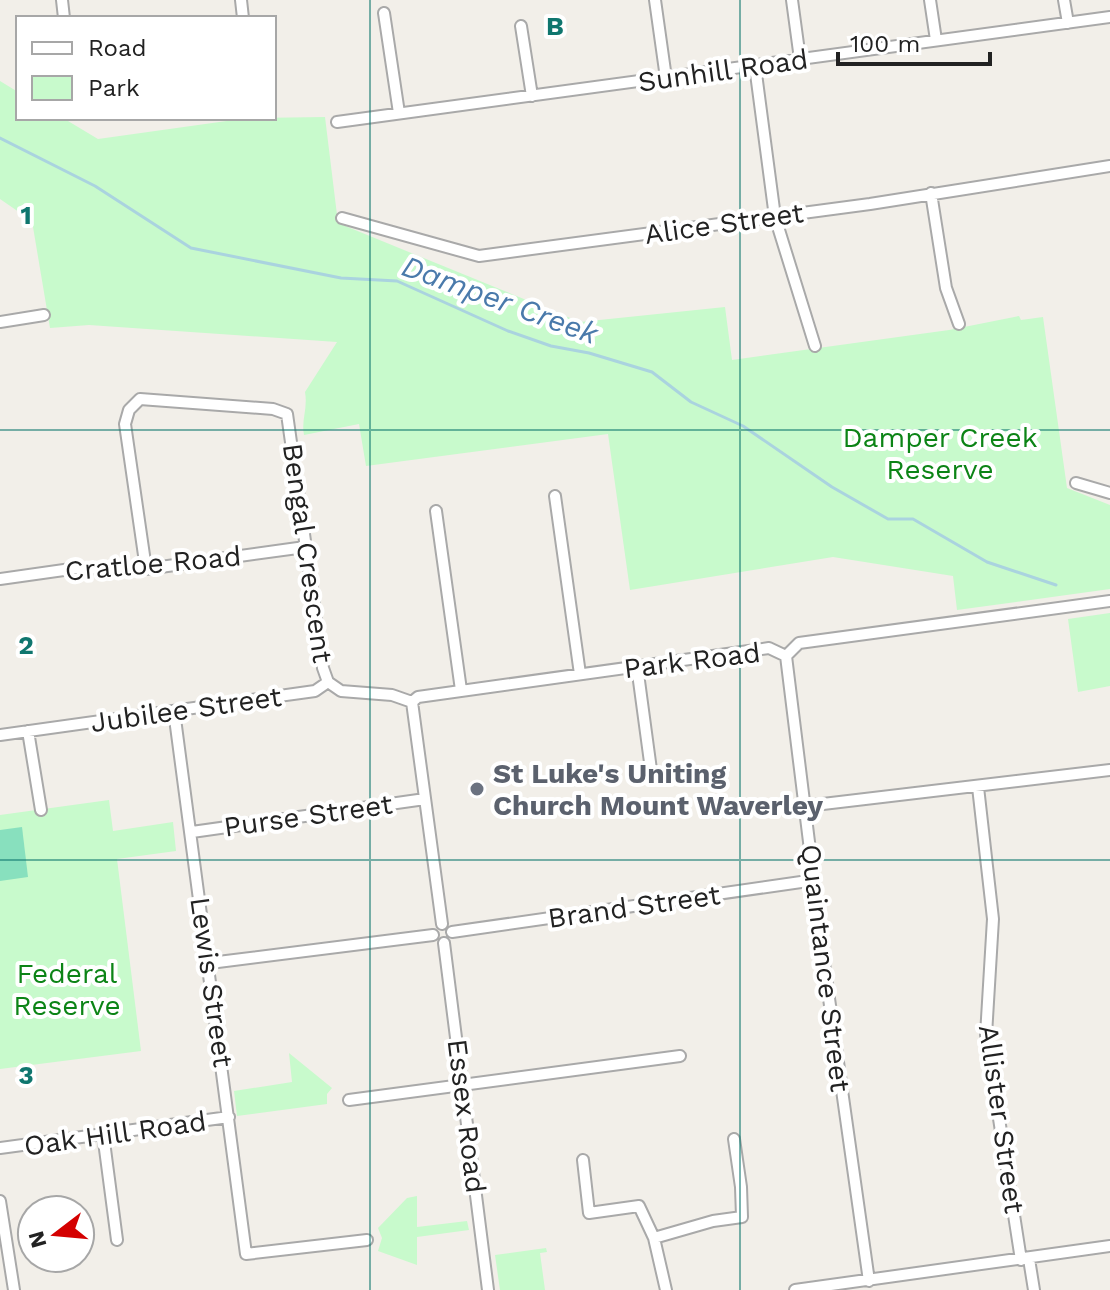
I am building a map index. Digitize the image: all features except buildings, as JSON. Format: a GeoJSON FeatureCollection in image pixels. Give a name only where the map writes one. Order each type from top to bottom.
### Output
{"type":"FeatureCollection","features":[{"type":"Feature","properties":{"kind":"street"},"geometry":{"type":"LineString","coordinates":[[655,0],[666,78]]}},
{"type":"Feature","properties":{"kind":"street"},"geometry":{"type":"LineString","coordinates":[[792,0],[800,59]]}},
{"type":"Feature","properties":{"kind":"street"},"geometry":{"type":"LineString","coordinates":[[930,0],[936,40]]}},
{"type":"Feature","properties":{"kind":"street"},"geometry":{"type":"LineString","coordinates":[[1064,0],[1068,23]]}},
{"type":"Feature","properties":{"kind":"street"},"geometry":{"type":"LineString","coordinates":[[384,13],[399,113]]}},
{"type":"Feature","properties":{"kind":"street","name":"Sunhill Road"},"geometry":{"type":"LineString","coordinates":[[337,122],[1110,17]]}},
{"type":"Feature","properties":{"kind":"street"},"geometry":{"type":"LineString","coordinates":[[521,26],[532,96]]}},
{"type":"Feature","properties":{"kind":"street"},"geometry":{"type":"LineString","coordinates":[[755,66],[775,217],[815,346]]}},
{"type":"Feature","properties":{"kind":"street","name":"Alice Street"},"geometry":{"type":"LineString","coordinates":[[342,218],[479,256],[775,217],[1110,166]]}},
{"type":"Feature","properties":{"kind":"street"},"geometry":{"type":"LineString","coordinates":[[931,193],[946,288],[959,324]]}},
{"type":"Feature","properties":{"kind":"street"},"geometry":{"type":"LineString","coordinates":[[0,322],[44,315]]}},
{"type":"Feature","properties":{"kind":"street","name":"Bengal Crescent"},"geometry":{"type":"LineString","coordinates":[[146,569],[125,424],[129,410],[140,399],[273,409],[287,414],[323,668],[328,682]]}},
{"type":"Feature","properties":{"kind":"street"},"geometry":{"type":"LineString","coordinates":[[1076,483],[1110,492]]}},
{"type":"Feature","properties":{"kind":"street"},"geometry":{"type":"LineString","coordinates":[[555,496],[580,674]]}},
{"type":"Feature","properties":{"kind":"street"},"geometry":{"type":"LineString","coordinates":[[436,511],[461,690]]}},
{"type":"Feature","properties":{"kind":"street","name":"Cratloe Road"},"geometry":{"type":"LineString","coordinates":[[0,579],[78,568],[146,569],[305,547]]}},
{"type":"Feature","properties":{"kind":"street","name":"Park Road"},"geometry":{"type":"LineString","coordinates":[[412,702],[418,697],[461,690],[769,648],[786,656],[799,643],[1110,601]]}},
{"type":"Feature","properties":{"kind":"street","name":"Quaintance Street"},"geometry":{"type":"LineString","coordinates":[[786,656],[824,963],[869,1281]]}},
{"type":"Feature","properties":{"kind":"street"},"geometry":{"type":"LineString","coordinates":[[637,666],[652,777]]}},
{"type":"Feature","properties":{"kind":"street"},"geometry":{"type":"LineString","coordinates":[[328,682],[341,691],[392,695],[412,702],[442,924]]}},
{"type":"Feature","properties":{"kind":"street","name":"Jubilee Street"},"geometry":{"type":"LineString","coordinates":[[0,735],[315,691],[328,682]]}},
{"type":"Feature","properties":{"kind":"street","name":"Lewis Street"},"geometry":{"type":"LineString","coordinates":[[174,711],[210,963],[246,1254],[367,1240]]}},
{"type":"Feature","properties":{"kind":"street"},"geometry":{"type":"LineString","coordinates":[[28,731],[41,810]]}},
{"type":"Feature","properties":{"kind":"street"},"geometry":{"type":"LineString","coordinates":[[806,806],[1110,770]]}},
{"type":"Feature","properties":{"kind":"street","name":"Allister Street"},"geometry":{"type":"LineString","coordinates":[[978,787],[993,919],[986,1035],[1025,1259],[1034,1290]]}},
{"type":"Feature","properties":{"kind":"street","name":"Purse Street"},"geometry":{"type":"LineString","coordinates":[[192,832],[425,799]]}},
{"type":"Feature","properties":{"kind":"street","name":"Brand Street"},"geometry":{"type":"LineString","coordinates":[[452,932],[815,880]]}},
{"type":"Feature","properties":{"kind":"street"},"geometry":{"type":"LineString","coordinates":[[442,924],[449,926],[452,932],[450,940],[444,943],[437,941],[433,935],[436,927],[442,924]]}},
{"type":"Feature","properties":{"kind":"street"},"geometry":{"type":"LineString","coordinates":[[210,963],[433,935]]}},
{"type":"Feature","properties":{"kind":"street","name":"Essex Road"},"geometry":{"type":"LineString","coordinates":[[444,943],[488,1290]]}},
{"type":"Feature","properties":{"kind":"street"},"geometry":{"type":"LineString","coordinates":[[349,1100],[680,1056]]}},
{"type":"Feature","properties":{"kind":"street","name":"Oak Hill Road"},"geometry":{"type":"LineString","coordinates":[[0,1148],[229,1117]]}},
{"type":"Feature","properties":{"kind":"street"},"geometry":{"type":"LineString","coordinates":[[103,1134],[117,1240]]}},
{"type":"Feature","properties":{"kind":"street"},"geometry":{"type":"LineString","coordinates":[[654,1238],[713,1221],[742,1217],[734,1139]]}},
{"type":"Feature","properties":{"kind":"street"},"geometry":{"type":"LineString","coordinates":[[583,1160],[589,1213],[639,1206],[654,1238],[666,1290]]}},
{"type":"Feature","properties":{"kind":"street"},"geometry":{"type":"LineString","coordinates":[[0,1201],[14,1290]]}},
{"type":"Feature","properties":{"kind":"street"},"geometry":{"type":"LineString","coordinates":[[795,1290],[1110,1246]]}},
{"type":"Feature","properties":{"kind":"street"},"geometry":{"type":"LineString","coordinates":[[888,1278],[889,1290]]}},
{"type":"Feature","properties":{"kind":"green space","name":"Damper Creek Reserve"},"geometry":{"type":"Polygon","coordinates":[[[0,81],[16,91],[16,120],[66,120],[98,139],[234,120],[325,117],[338,223],[580,322],[725,307],[732,360],[949,330],[1019,316],[1021,320],[1043,317],[1067,488],[1110,505],[1110,589],[957,610],[953,576],[833,557],[630,590],[608,434],[366,466],[359,424],[304,435],[305,392],[337,342],[89,325],[50,328],[32,221],[0,199],[0,81]]]}},
{"type":"Feature","properties":{"kind":"green space"},"geometry":{"type":"Polygon","coordinates":[[[1110,613],[1110,686],[1078,692],[1068,619],[1110,613]]]}},
{"type":"Feature","properties":{"kind":"green space","name":"Federal Reserve"},"geometry":{"type":"Polygon","coordinates":[[[109,800],[113,831],[173,822],[176,851],[117,859],[141,1051],[0,1069],[0,815],[109,800]]]}},
{"type":"Feature","properties":{"kind":"green space"},"geometry":{"type":"Polygon","coordinates":[[[22,827],[28,877],[0,881],[0,830],[22,827]]]}},
{"type":"Feature","properties":{"kind":"green space"},"geometry":{"type":"Polygon","coordinates":[[[289,1053],[332,1088],[327,1094],[327,1104],[237,1116],[234,1091],[292,1082],[289,1053]]]}},
{"type":"Feature","properties":{"kind":"green space"},"geometry":{"type":"Polygon","coordinates":[[[417,1196],[417,1227],[467,1221],[469,1230],[417,1237],[417,1265],[378,1251],[382,1238],[378,1228],[407,1198],[417,1196]]]}},
{"type":"Feature","properties":{"kind":"green space"},"geometry":{"type":"Polygon","coordinates":[[[546,1248],[547,1252],[540,1253],[545,1290],[500,1290],[495,1255],[546,1248]]]}},
{"type":"Feature","properties":{"kind":"waterway","name":"Damper Creek"},"geometry":{"type":"LineString","coordinates":[[0,138],[95,186],[191,248],[341,278],[397,281],[508,331],[551,346],[589,353],[652,372],[691,402],[743,426],[832,487],[888,519],[913,519],[987,562],[1056,585]]}},
{"type":"Feature","properties":{"kind":"place","name":"St Luke's Uniting Church Mount Waverley"},"geometry":{"type":"Point","coordinates":[477,789]}}]}
